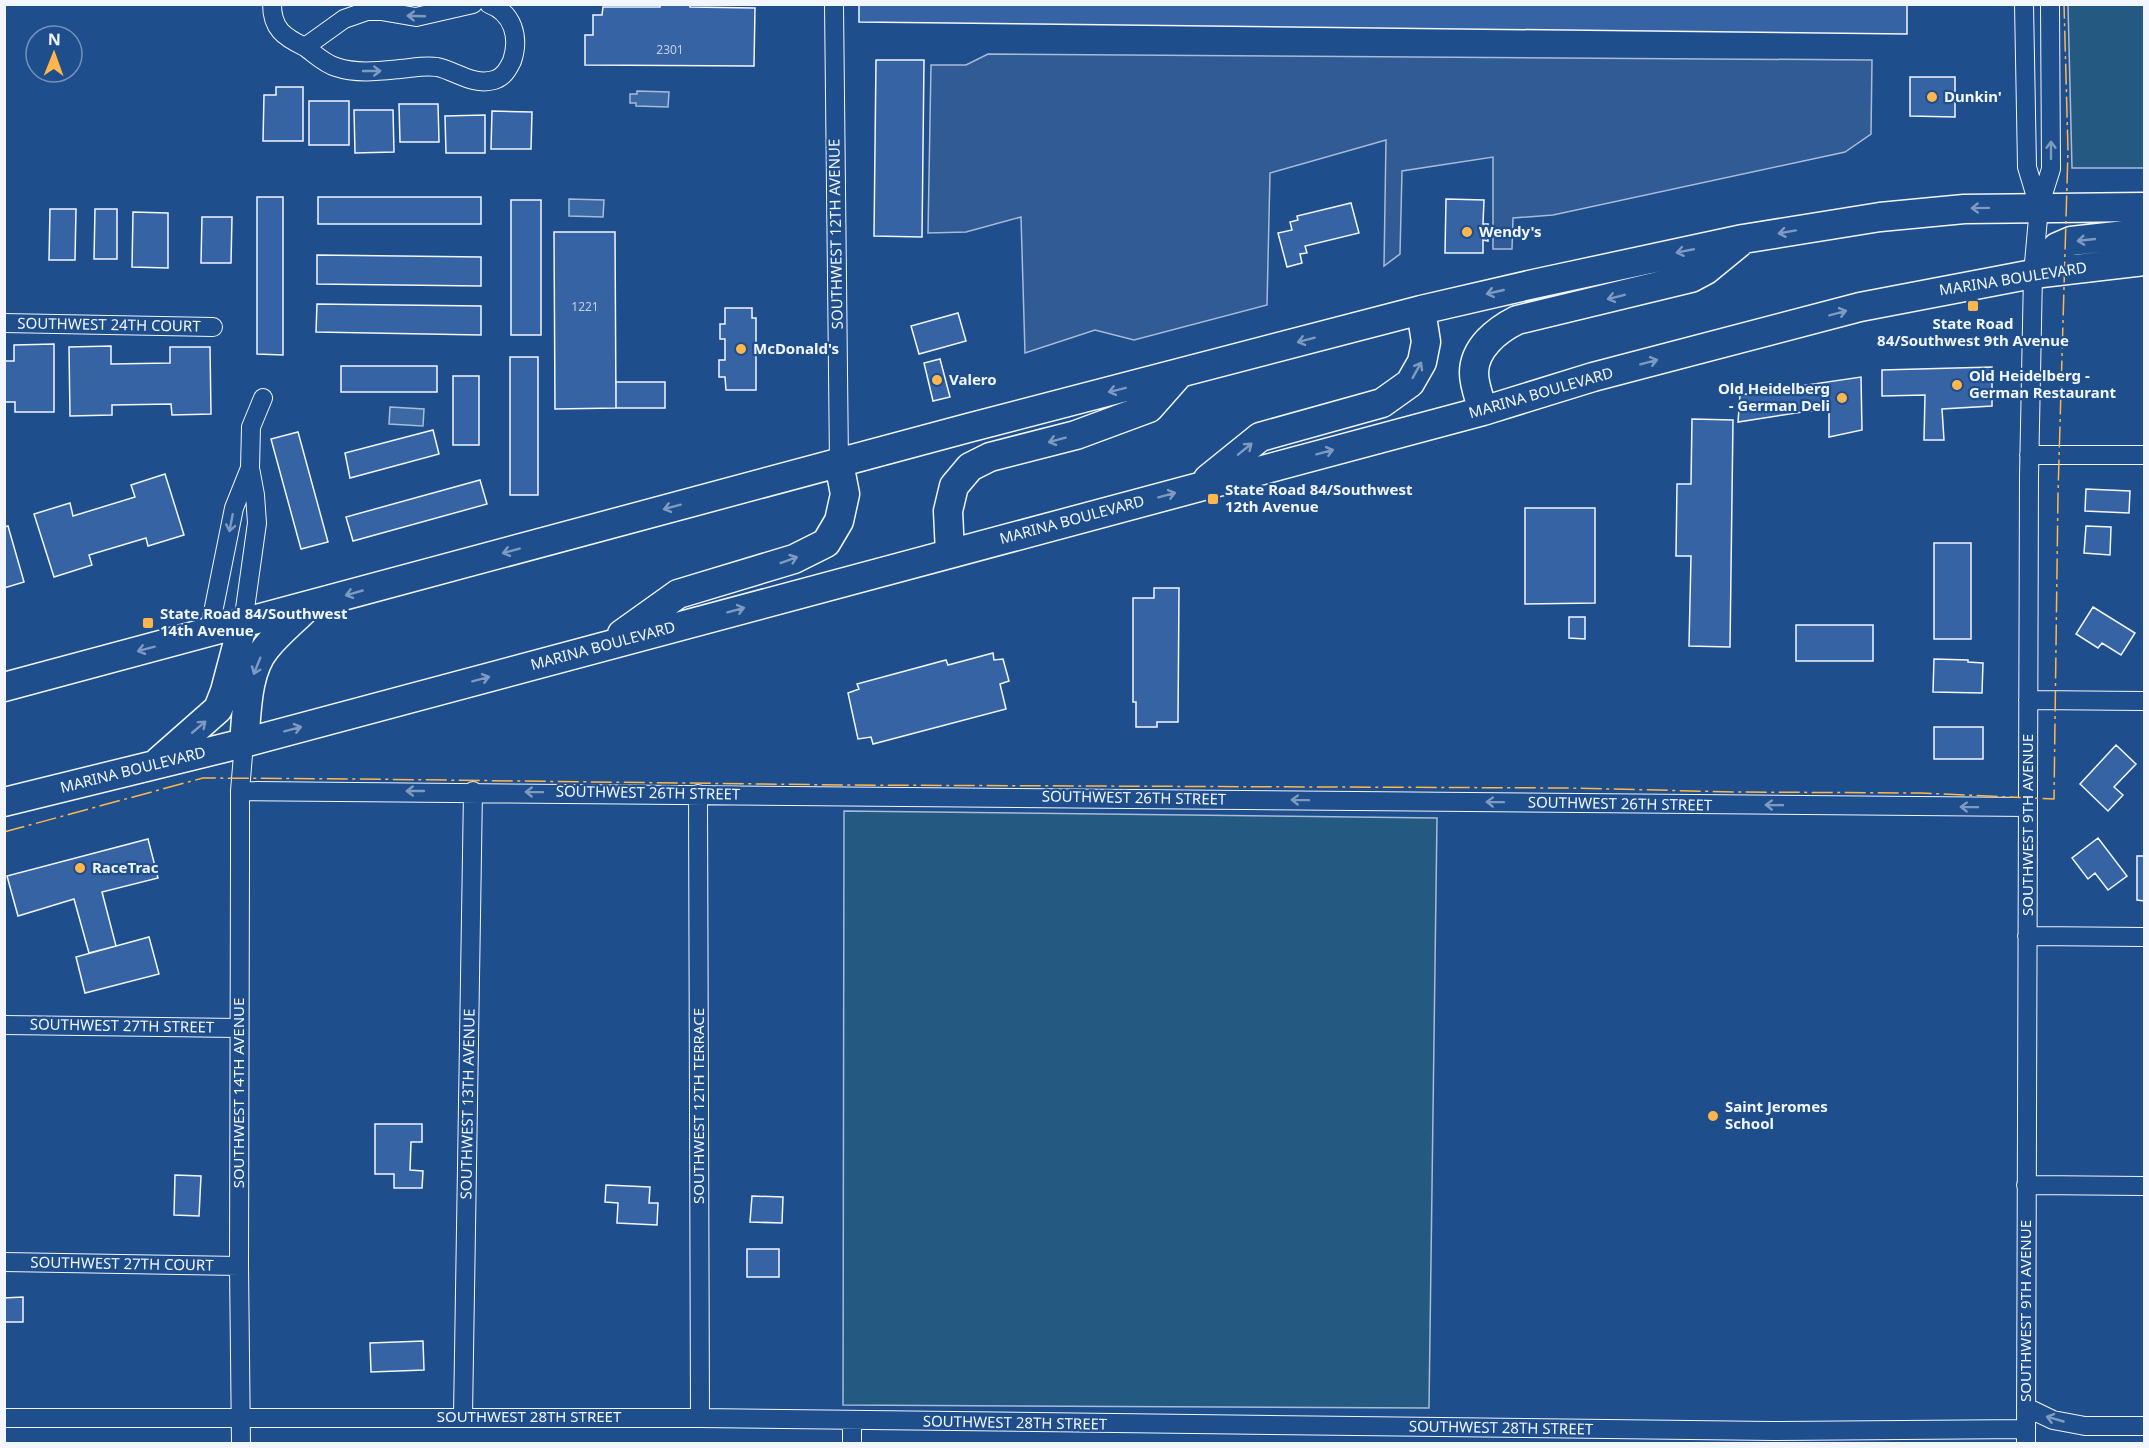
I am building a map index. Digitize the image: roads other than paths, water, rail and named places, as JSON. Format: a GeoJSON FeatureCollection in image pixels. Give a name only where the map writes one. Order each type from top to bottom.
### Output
{"type":"FeatureCollection","features":[{"type":"Feature","properties":{"kind":"main road"},"geometry":{"type":"LineString","coordinates":[[4,687],[838,463],[1421,310],[1640,260],[1743,239],[1880,217],[1964,209],[2145,207]]}},
{"type":"Feature","properties":{"kind":"main road"},"geometry":{"type":"LineString","coordinates":[[2033,274],[2056,247],[2071,242],[2145,233]]}},
{"type":"Feature","properties":{"kind":"main road"},"geometry":{"type":"LineString","coordinates":[[1483,411],[1475,382],[1475,363],[1489,340],[1507,325],[1517,320],[1691,278],[1706,270],[1743,239]]}},
{"type":"Feature","properties":{"kind":"main road","name":"MARINA BOULEVARD"},"geometry":{"type":"LineString","coordinates":[[4,802],[244,743],[1483,411],[1593,377],[1860,307],[2033,274],[2145,261]]}},
{"type":"Feature","properties":{"kind":"main road"},"geometry":{"type":"LineString","coordinates":[[1200,486],[1260,437],[1382,403],[1410,383],[1422,362],[1426,342],[1421,310]]}},
{"type":"Feature","properties":{"kind":"main road"},"geometry":{"type":"LineString","coordinates":[[950,553],[948,511],[954,486],[970,467],[990,457],[1076,435],[1149,408],[1179,374]]}},
{"type":"Feature","properties":{"kind":"main road"},"geometry":{"type":"LineString","coordinates":[[605,645],[678,594],[794,559],[826,543],[839,521],[844,494],[838,463]]}},
{"type":"Feature","properties":{"kind":"main road"},"geometry":{"type":"LineString","coordinates":[[244,743],[251,682],[257,664],[265,649],[307,606]]}},
{"type":"Feature","properties":{"kind":"main road"},"geometry":{"type":"LineString","coordinates":[[155,765],[218,709],[243,623]]}},
{"type":"Feature","properties":{"kind":"street"},"geometry":{"type":"LineString","coordinates":[[272,4],[272,19],[286,38],[305,47],[327,63],[348,69],[383,71],[438,67],[476,81],[496,80],[504,75],[515,50],[514,27],[502,11],[489,4]]}},
{"type":"Feature","properties":{"kind":"street"},"geometry":{"type":"LineString","coordinates":[[305,47],[344,19],[367,11],[416,17],[473,4]]}},
{"type":"Feature","properties":{"kind":"street","name":"SOUTHWEST 12TH AVENUE"},"geometry":{"type":"LineString","coordinates":[[834,4],[838,463]]}},
{"type":"Feature","properties":{"kind":"street","name":"SOUTHWEST 9TH AVENUE"},"geometry":{"type":"LineString","coordinates":[[2024,4],[2027,167],[2039,207]]}},
{"type":"Feature","properties":{"kind":"street","name":"SOUTHWEST 9TH AVENUE"},"geometry":{"type":"LineString","coordinates":[[2026,1436],[2029,455],[2033,274],[2039,207],[2051,169],[2050,4]]}},
{"type":"Feature","properties":{"kind":"street","name":"SOUTHWEST 24TH COURT"},"geometry":{"type":"LineString","coordinates":[[4,323],[213,327]]}},
{"type":"Feature","properties":{"kind":"street"},"geometry":{"type":"LineString","coordinates":[[243,623],[257,523],[250,468],[251,427],[263,398]]}},
{"type":"Feature","properties":{"kind":"street"},"geometry":{"type":"LineString","coordinates":[[2029,455],[2145,455]]}},
{"type":"Feature","properties":{"kind":"street"},"geometry":{"type":"LineString","coordinates":[[209,632],[234,508],[250,468]]}},
{"type":"Feature","properties":{"kind":"street"},"geometry":{"type":"LineString","coordinates":[[2028,700],[2145,701]]}},
{"type":"Feature","properties":{"kind":"street","name":"SOUTHWEST 14TH AVENUE"},"geometry":{"type":"LineString","coordinates":[[242,1443],[239,1028],[240,791],[244,743]]}},
{"type":"Feature","properties":{"kind":"street","name":"SOUTHWEST 26TH STREET"},"geometry":{"type":"LineString","coordinates":[[240,791],[473,791],[2028,807]]}},
{"type":"Feature","properties":{"kind":"street","name":"SOUTHWEST 13TH AVENUE"},"geometry":{"type":"LineString","coordinates":[[463,1416],[473,791]]}},
{"type":"Feature","properties":{"kind":"street","name":"SOUTHWEST 12TH TERRACE"},"geometry":{"type":"LineString","coordinates":[[698,794],[700,1418]]}},
{"type":"Feature","properties":{"kind":"street"},"geometry":{"type":"LineString","coordinates":[[2027,936],[2145,937]]}},
{"type":"Feature","properties":{"kind":"street","name":"SOUTHWEST 27TH STREET"},"geometry":{"type":"LineString","coordinates":[[4,1025],[239,1028]]}},
{"type":"Feature","properties":{"kind":"street"},"geometry":{"type":"LineString","coordinates":[[2026,1185],[2145,1186]]}},
{"type":"Feature","properties":{"kind":"street","name":"SOUTHWEST 27TH COURT"},"geometry":{"type":"LineString","coordinates":[[4,1262],[239,1266]]}},
{"type":"Feature","properties":{"kind":"street"},"geometry":{"type":"LineString","coordinates":[[2026,1407],[2053,1420],[2085,1426],[2145,1426]]}},
{"type":"Feature","properties":{"kind":"street","name":"SOUTHWEST 28TH STREET"},"geometry":{"type":"LineString","coordinates":[[4,1418],[242,1419],[463,1416],[700,1418],[2026,1436]]}},
{"type":"Feature","properties":{"kind":"street"},"geometry":{"type":"LineString","coordinates":[[852,1421],[852,1443]]}},
{"type":"Feature","properties":{"kind":"place","name":"Dunkin'"},"geometry":{"type":"Point","coordinates":[1932,97]}},
{"type":"Feature","properties":{"kind":"place","name":"Wendy's"},"geometry":{"type":"Point","coordinates":[1467,232]}},
{"type":"Feature","properties":{"kind":"place","name":"State Road 84/Southwest 9th Avenue"},"geometry":{"type":"Point","coordinates":[1973,306]}},
{"type":"Feature","properties":{"kind":"place","name":"McDonald's"},"geometry":{"type":"Point","coordinates":[741,349]}},
{"type":"Feature","properties":{"kind":"place","name":"Valero"},"geometry":{"type":"Point","coordinates":[937,380]}},
{"type":"Feature","properties":{"kind":"place","name":"Old Heidelberg - German Restaurant"},"geometry":{"type":"Point","coordinates":[1957,385]}},
{"type":"Feature","properties":{"kind":"place","name":"Old Heidelberg - German Deli"},"geometry":{"type":"Point","coordinates":[1842,398]}},
{"type":"Feature","properties":{"kind":"place","name":"State Road 84/Southwest 12th Avenue"},"geometry":{"type":"Point","coordinates":[1213,499]}},
{"type":"Feature","properties":{"kind":"place","name":"State Road 84/Southwest 14th Avenue"},"geometry":{"type":"Point","coordinates":[148,623]}},
{"type":"Feature","properties":{"kind":"place","name":"RaceTrac"},"geometry":{"type":"Point","coordinates":[80,868]}},
{"type":"Feature","properties":{"kind":"place","name":"Saint Jeromes School"},"geometry":{"type":"Point","coordinates":[1713,1116]}}]}
